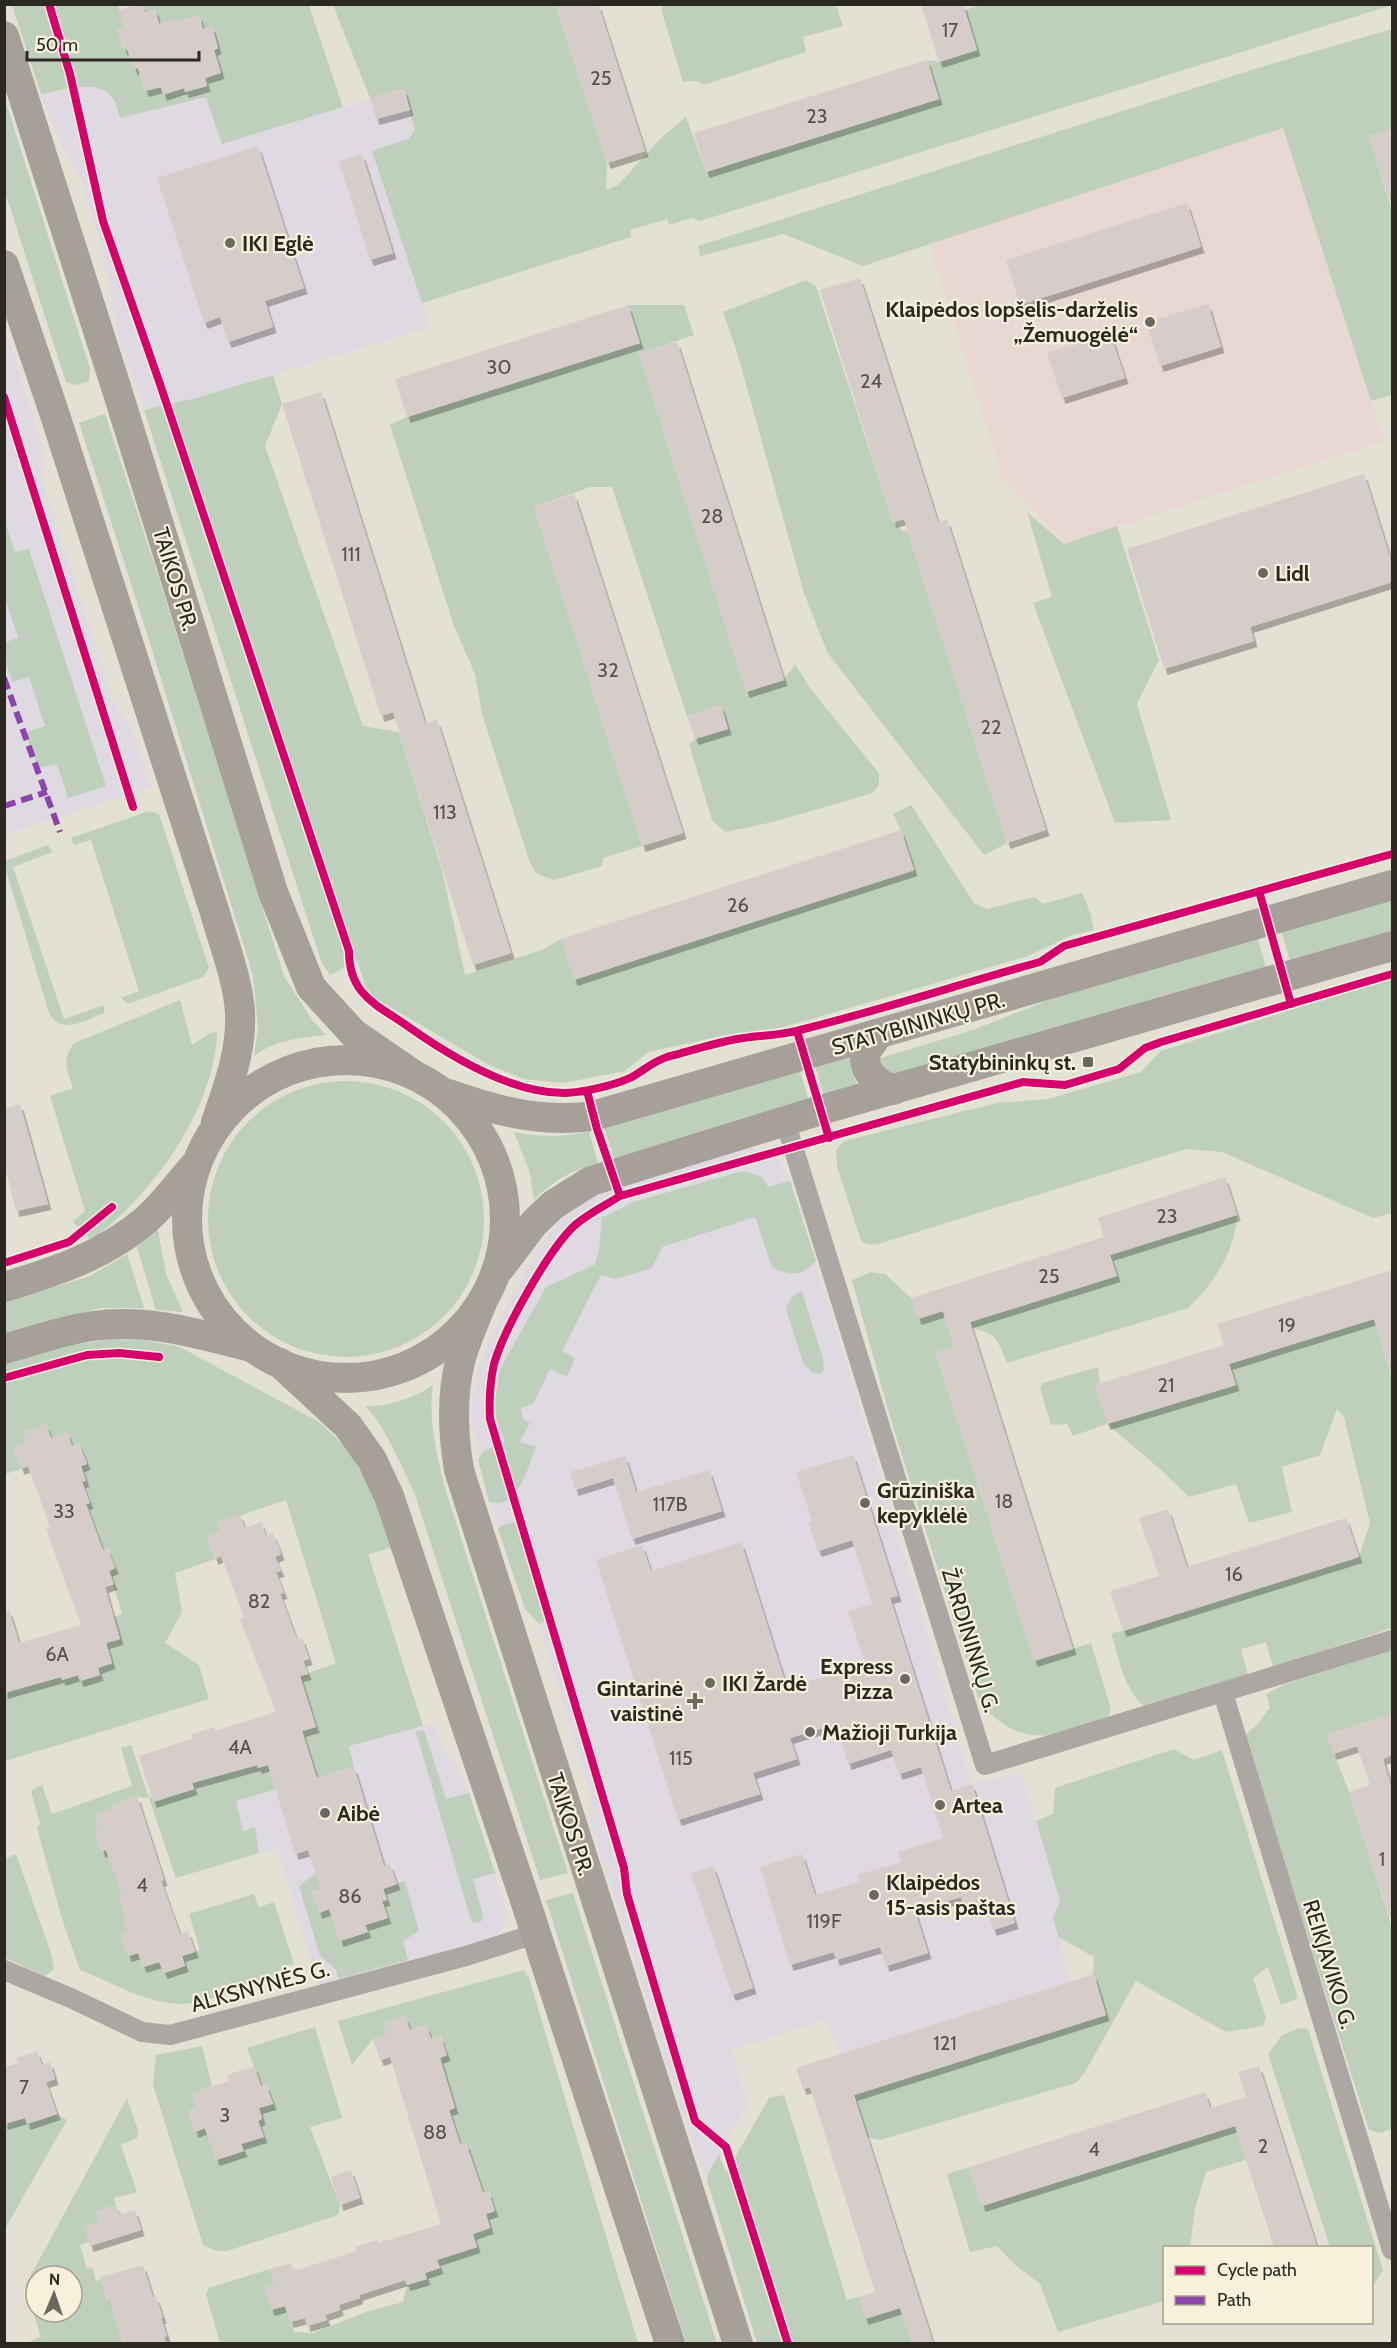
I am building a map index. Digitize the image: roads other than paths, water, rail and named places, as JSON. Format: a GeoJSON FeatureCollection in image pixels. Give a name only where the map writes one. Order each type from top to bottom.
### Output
{"type":"FeatureCollection","features":[{"type":"Feature","properties":{"kind":"main road","name":"TAIKOS PR."},"geometry":{"type":"LineString","coordinates":[[4,36],[121,402],[273,892],[311,987],[353,1033],[429,1084]]}},
{"type":"Feature","properties":{"kind":"main road"},"geometry":{"type":"LineString","coordinates":[[4,265],[54,412],[215,913],[240,1012],[230,1082],[210,1136],[197,1163],[190,1192],[187,1221],[190,1250],[199,1279],[225,1321],[253,1348],[280,1364],[348,1426],[372,1460],[389,1496],[670,2343]]}},
{"type":"Feature","properties":{"kind":"main road","name":"STATYBININKŲ PR."},"geometry":{"type":"LineString","coordinates":[[429,1084],[491,1109],[543,1118],[570,1119],[621,1109],[1392,885]]}},
{"type":"Feature","properties":{"kind":"main road"},"geometry":{"type":"LineString","coordinates":[[280,1364],[307,1373],[336,1378],[365,1377],[393,1371],[420,1360],[445,1344],[466,1324],[534,1223],[553,1205],[591,1181],[785,1121],[1392,946]]}},
{"type":"Feature","properties":{"kind":"main road"},"geometry":{"type":"LineString","coordinates":[[877,1035],[866,1053],[866,1064],[878,1083],[893,1090]]}},
{"type":"Feature","properties":{"kind":"main road"},"geometry":{"type":"LineString","coordinates":[[210,1136],[228,1112],[250,1092],[276,1077],[303,1066],[332,1061],[362,1061],[391,1067],[429,1084],[462,1110],[481,1134],[494,1160],[500,1179],[506,1217],[503,1246],[489,1287]]}},
{"type":"Feature","properties":{"kind":"main road"},"geometry":{"type":"LineString","coordinates":[[4,1287],[43,1276],[101,1252],[147,1219],[197,1163]]}},
{"type":"Feature","properties":{"kind":"main road","name":"TAIKOS PR."},"geometry":{"type":"LineString","coordinates":[[489,1287],[460,1362],[453,1404],[454,1437],[459,1470],[738,2343]]}},
{"type":"Feature","properties":{"kind":"main road"},"geometry":{"type":"LineString","coordinates":[[4,1349],[93,1326],[124,1323],[183,1330],[253,1348]]}},
{"type":"Feature","properties":{"kind":"street","name":"ŽARDININKŲ G."},"geometry":{"type":"LineString","coordinates":[[785,1121],[985,1765],[1392,1640]]}},
{"type":"Feature","properties":{"kind":"street","name":"REIKJAVIKO G."},"geometry":{"type":"LineString","coordinates":[[1223,1693],[1392,2250]]}},
{"type":"Feature","properties":{"kind":"street","name":"ALKSNYNĖS G."},"geometry":{"type":"LineString","coordinates":[[4,1970],[142,2032],[170,2035],[466,1956],[535,1934]]}},
{"type":"Feature","properties":{"kind":"place","name":"IKI Eglė"},"geometry":{"type":"Point","coordinates":[230,243]}},
{"type":"Feature","properties":{"kind":"place","name":"Klaipėdos lopšelis-darželis „Žemuogėlė“"},"geometry":{"type":"Point","coordinates":[1150,322]}},
{"type":"Feature","properties":{"kind":"place","name":"Lidl"},"geometry":{"type":"Point","coordinates":[1263,573]}},
{"type":"Feature","properties":{"kind":"place","name":"Statybininkų st."},"geometry":{"type":"Point","coordinates":[1088,1062]}},
{"type":"Feature","properties":{"kind":"place","name":"Grūziniška kepyklėlė"},"geometry":{"type":"Point","coordinates":[865,1503]}},
{"type":"Feature","properties":{"kind":"place","name":"Express Pizza"},"geometry":{"type":"Point","coordinates":[905,1679]}},
{"type":"Feature","properties":{"kind":"place","name":"IKI Žardė"},"geometry":{"type":"Point","coordinates":[710,1683]}},
{"type":"Feature","properties":{"kind":"place","name":"Gintarinė vaistinė"},"geometry":{"type":"Point","coordinates":[695,1701]}},
{"type":"Feature","properties":{"kind":"place","name":"Mažioji Turkija"},"geometry":{"type":"Point","coordinates":[810,1732]}},
{"type":"Feature","properties":{"kind":"place","name":"Artea"},"geometry":{"type":"Point","coordinates":[940,1805]}},
{"type":"Feature","properties":{"kind":"place","name":"Aibė"},"geometry":{"type":"Point","coordinates":[325,1813]}},
{"type":"Feature","properties":{"kind":"place","name":"Klaipėdos 15-asis paštas"},"geometry":{"type":"Point","coordinates":[874,1895]}}]}
